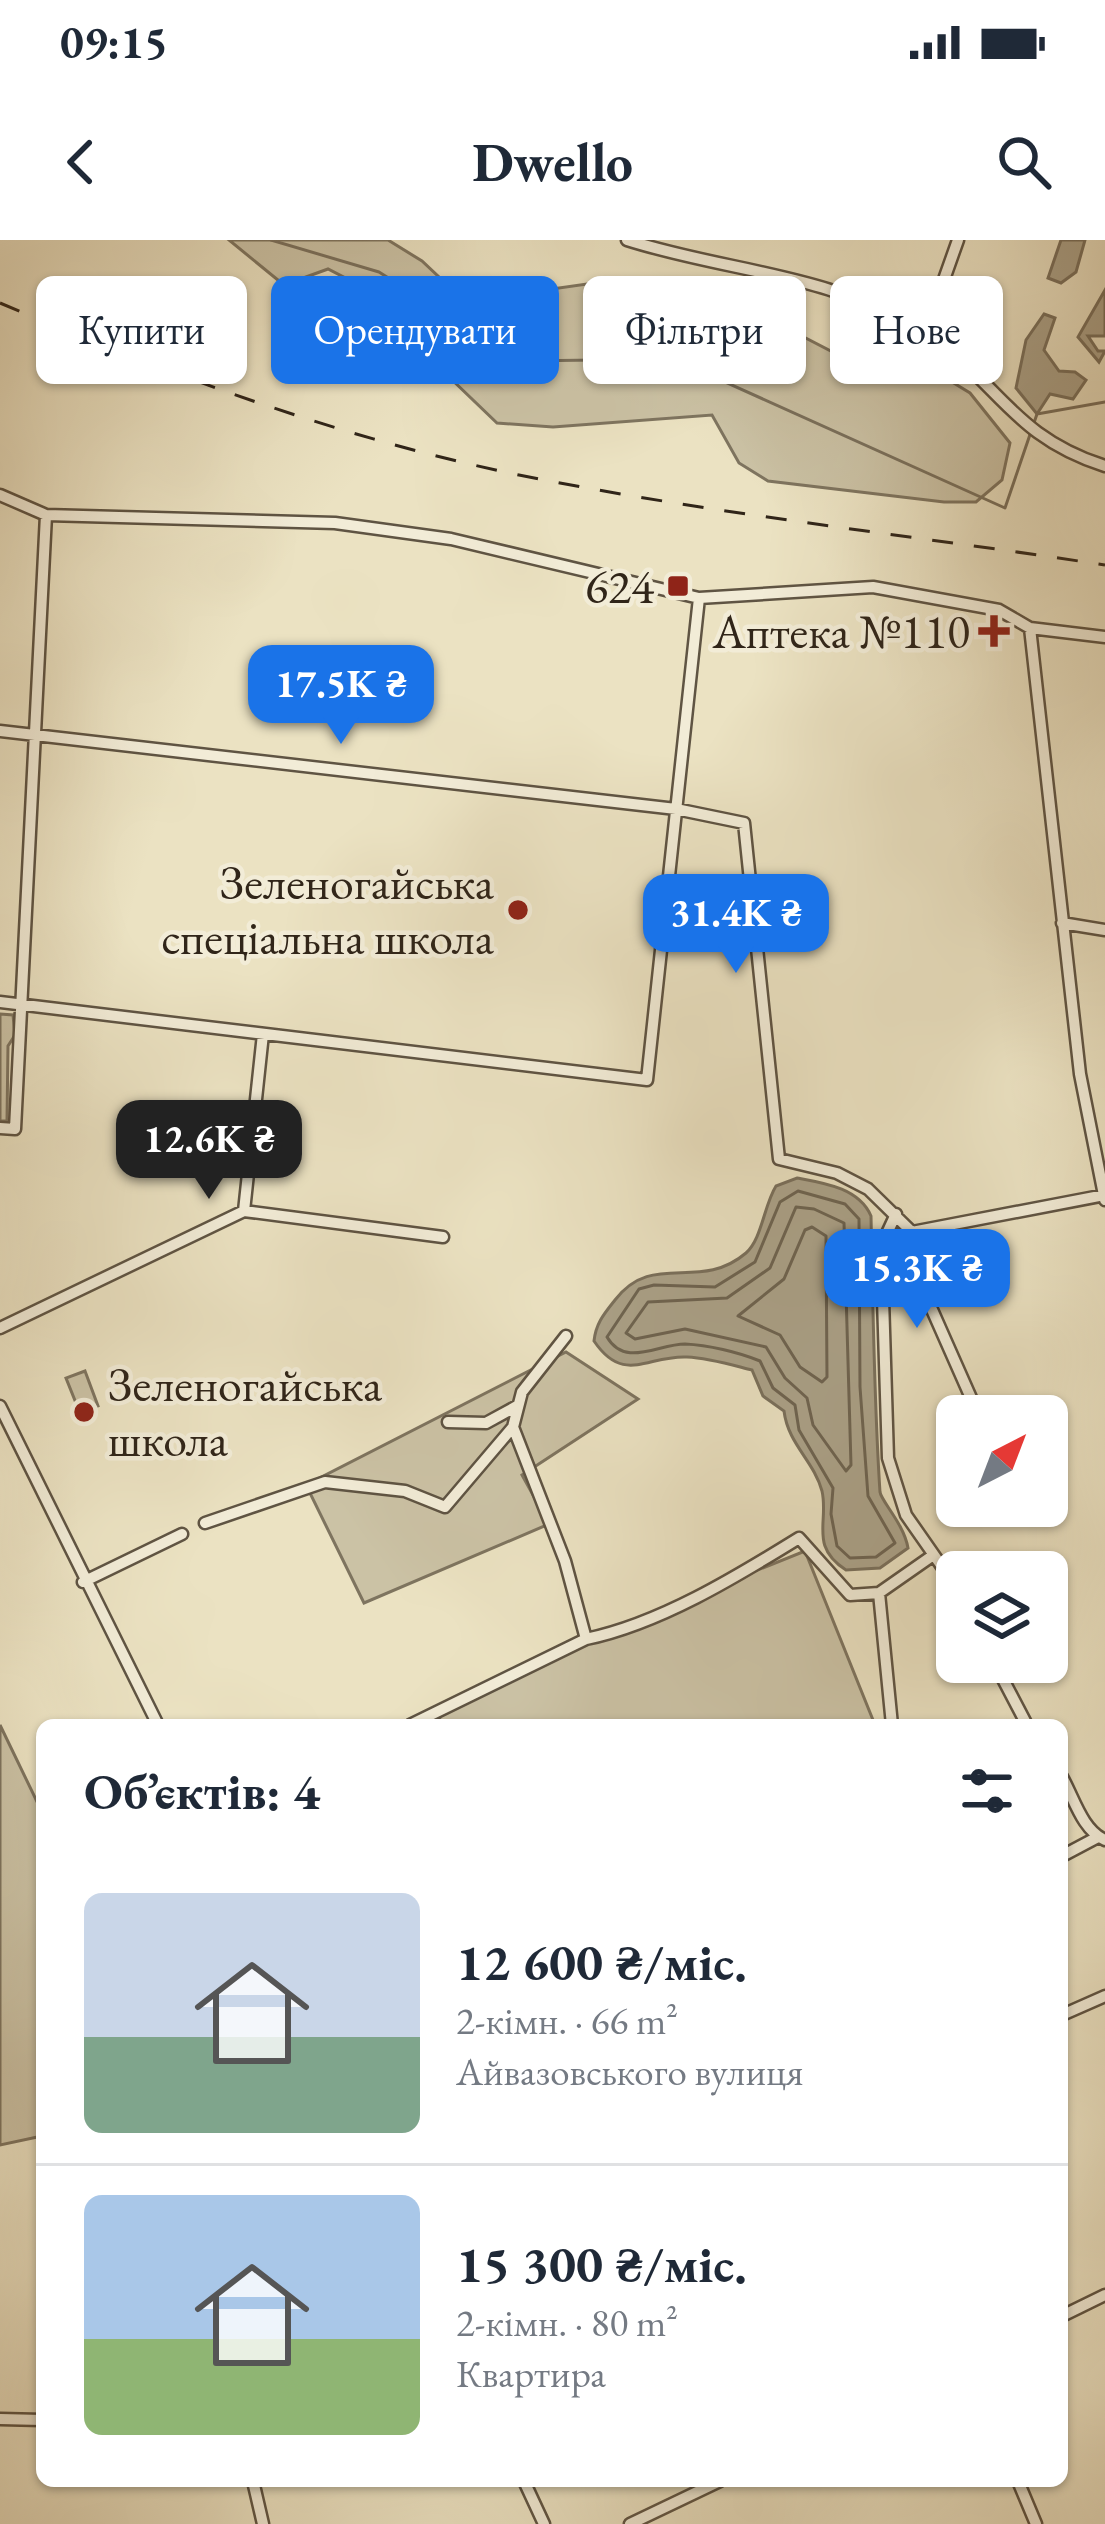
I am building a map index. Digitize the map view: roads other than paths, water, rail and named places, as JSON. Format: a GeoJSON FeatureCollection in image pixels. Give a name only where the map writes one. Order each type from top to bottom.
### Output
{"type":"FeatureCollection","features":[{"type":"Feature","properties":{"kind":"street"},"geometry":{"type":"LineString","coordinates":[[627,240],[830,286]]}},
{"type":"Feature","properties":{"kind":"street"},"geometry":{"type":"LineString","coordinates":[[944,276],[956,241]]}},
{"type":"Feature","properties":{"kind":"street"},"geometry":{"type":"LineString","coordinates":[[980,384],[1031,432],[1105,466]]}},
{"type":"Feature","properties":{"kind":"street"},"geometry":{"type":"LineString","coordinates":[[0,495],[46,515],[335,524],[451,539],[699,598],[873,587],[999,610],[1030,628],[1105,638]]}},
{"type":"Feature","properties":{"kind":"street"},"geometry":{"type":"LineString","coordinates":[[0,1128],[14,1129],[46,515]]}},
{"type":"Feature","properties":{"kind":"street"},"geometry":{"type":"LineString","coordinates":[[0,1002],[647,1080],[699,598]]}},
{"type":"Feature","properties":{"kind":"street"},"geometry":{"type":"LineString","coordinates":[[912,1232],[1104,1197],[1079,1074],[1030,628]]}},
{"type":"Feature","properties":{"kind":"street"},"geometry":{"type":"LineString","coordinates":[[0,731],[676,809],[743,823],[779,1159],[837,1173],[868,1189],[912,1232],[918,1278],[970,1395]]}},
{"type":"Feature","properties":{"kind":"street"},"geometry":{"type":"LineString","coordinates":[[1062,923],[1105,930]]}},
{"type":"Feature","properties":{"kind":"street"},"geometry":{"type":"LineString","coordinates":[[244,1211],[262,1034]]}},
{"type":"Feature","properties":{"kind":"street"},"geometry":{"type":"LineString","coordinates":[[0,1328],[244,1211],[443,1237]]}},
{"type":"Feature","properties":{"kind":"street"},"geometry":{"type":"LineString","coordinates":[[896,1214],[883,1242],[882,1267],[888,1457],[906,1515],[936,1561]]}},
{"type":"Feature","properties":{"kind":"street"},"geometry":{"type":"LineString","coordinates":[[205,1523],[325,1481],[405,1491],[445,1507],[513,1427],[517,1406],[566,1336]]}},
{"type":"Feature","properties":{"kind":"street"},"geometry":{"type":"LineString","coordinates":[[0,1406],[83,1582],[155,1719]]}},
{"type":"Feature","properties":{"kind":"street"},"geometry":{"type":"LineString","coordinates":[[448,1422],[486,1423],[517,1406]]}},
{"type":"Feature","properties":{"kind":"street"},"geometry":{"type":"LineString","coordinates":[[513,1427],[565,1561],[586,1639]]}},
{"type":"Feature","properties":{"kind":"street"},"geometry":{"type":"LineString","coordinates":[[83,1582],[182,1534]]}},
{"type":"Feature","properties":{"kind":"street"},"geometry":{"type":"LineString","coordinates":[[422,1719],[586,1639],[613,1634],[752,1568],[799,1538],[850,1595],[879,1593],[932,1556]]}},
{"type":"Feature","properties":{"kind":"street"},"geometry":{"type":"LineString","coordinates":[[879,1593],[891,1719]]}},
{"type":"Feature","properties":{"kind":"street"},"geometry":{"type":"LineString","coordinates":[[1005,1683],[1024,1719]]}},
{"type":"Feature","properties":{"kind":"street"},"geometry":{"type":"LineString","coordinates":[[436,1712],[440,1719]]}},
{"type":"Feature","properties":{"kind":"street"},"geometry":{"type":"LineString","coordinates":[[1068,1787],[1101,1839],[1068,1853]]}},
{"type":"Feature","properties":{"kind":"street"},"geometry":{"type":"LineString","coordinates":[[1068,2012],[1105,1996]]}},
{"type":"Feature","properties":{"kind":"street"},"geometry":{"type":"LineString","coordinates":[[1068,2313],[1105,2295]]}},
{"type":"Feature","properties":{"kind":"street"},"geometry":{"type":"LineString","coordinates":[[0,2419],[36,2420]]}},
{"type":"Feature","properties":{"kind":"street"},"geometry":{"type":"LineString","coordinates":[[254,2487],[263,2524]]}},
{"type":"Feature","properties":{"kind":"street"},"geometry":{"type":"LineString","coordinates":[[527,2487],[544,2524]]}},
{"type":"Feature","properties":{"kind":"street"},"geometry":{"type":"LineString","coordinates":[[631,2524],[708,2487]]}},
{"type":"Feature","properties":{"kind":"street"},"geometry":{"type":"LineString","coordinates":[[1021,2487],[1036,2524]]}},
{"type":"Feature","properties":{"kind":"water"},"geometry":{"type":"Polygon","coordinates":[[[1061,240],[1085,240],[1076,272],[1061,283],[1048,278],[1061,240]]]}},
{"type":"Feature","properties":{"kind":"water"},"geometry":{"type":"Polygon","coordinates":[[[1105,290],[1105,336],[1088,336],[1098,351],[1105,351],[1099,362],[1078,337],[1105,290]]]}},
{"type":"Feature","properties":{"kind":"water"},"geometry":{"type":"Polygon","coordinates":[[[1044,314],[1055,318],[1044,350],[1059,371],[1075,372],[1086,380],[1073,399],[1050,394],[1037,414],[1016,388],[1026,340],[1044,314]]]}},
{"type":"Feature","properties":{"kind":"water"},"geometry":{"type":"Polygon","coordinates":[[[797,1178],[849,1193],[871,1216],[880,1492],[908,1548],[880,1568],[846,1570],[828,1552],[818,1480],[790,1433],[784,1411],[763,1396],[752,1370],[687,1357],[626,1365],[605,1354],[594,1341],[604,1314],[630,1285],[661,1274],[711,1270],[746,1253],[776,1186],[797,1178]]]}},
{"type":"Feature","properties":{"kind":"waterway"},"geometry":{"type":"LineString","coordinates":[[271,240],[379,272],[520,361],[674,359],[1005,508],[1037,414],[1105,402]]}},
{"type":"Feature","properties":{"kind":"railway"},"geometry":{"type":"LineString","coordinates":[[0,303],[255,402],[452,460],[665,501],[1105,565]]}},
{"type":"Feature","properties":{"kind":"place","name":"624"},"geometry":{"type":"Point","coordinates":[678,586]}},
{"type":"Feature","properties":{"kind":"place","name":"Аптека №110"},"geometry":{"type":"Point","coordinates":[994,631]}},
{"type":"Feature","properties":{"kind":"place","name":"Зеленогайська спеціальна школа"},"geometry":{"type":"Point","coordinates":[518,910]}},
{"type":"Feature","properties":{"kind":"place","name":"Зеленогайська школа"},"geometry":{"type":"Point","coordinates":[84,1412]}}]}
